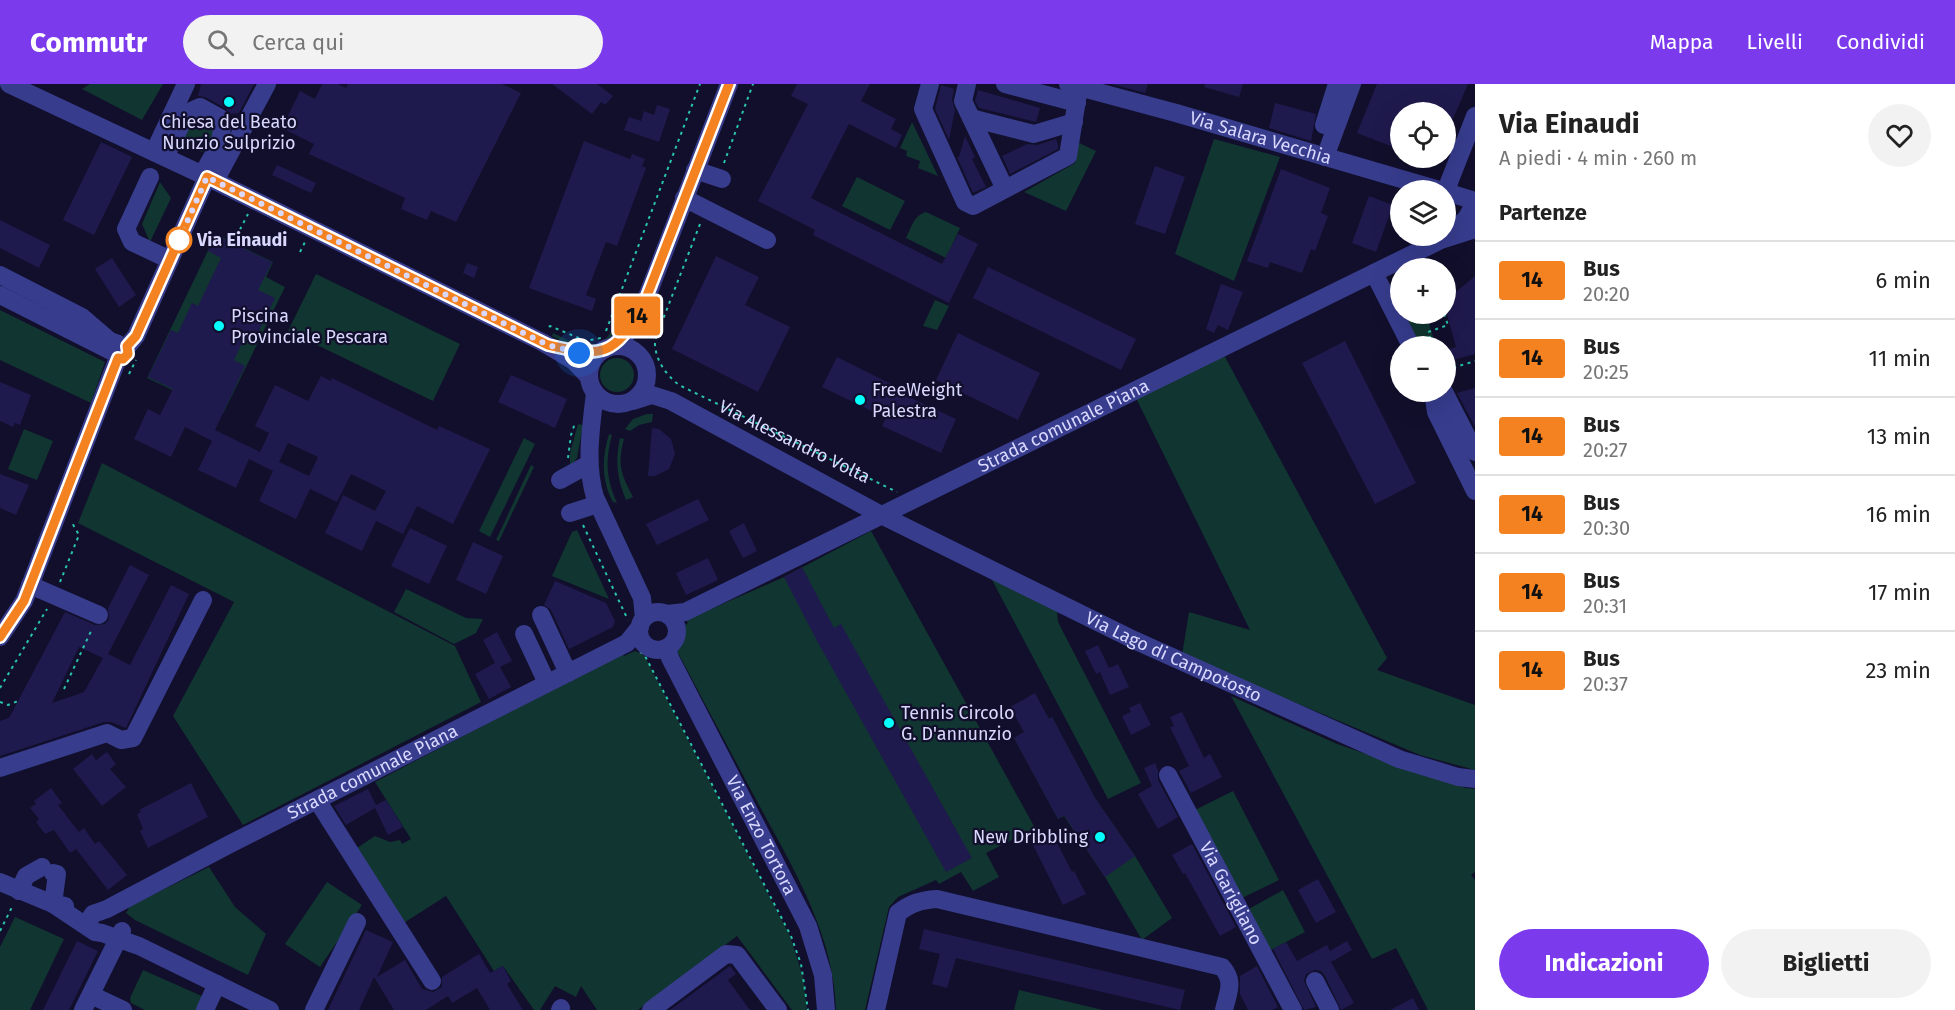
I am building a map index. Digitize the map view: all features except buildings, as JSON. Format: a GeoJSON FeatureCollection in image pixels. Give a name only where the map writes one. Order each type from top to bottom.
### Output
{"type":"FeatureCollection","features":[{"type":"Feature","properties":{"kind":"street"},"geometry":{"type":"LineString","coordinates":[[9,84],[579,353],[623,346],[639,355],[646,367],[644,389],[604,422],[590,456],[560,480]]}},
{"type":"Feature","properties":{"kind":"street"},"geometry":{"type":"LineString","coordinates":[[160,155],[186,84]]}},
{"type":"Feature","properties":{"kind":"street"},"geometry":{"type":"LineString","coordinates":[[208,177],[267,84]]}},
{"type":"Feature","properties":{"kind":"street"},"geometry":{"type":"LineString","coordinates":[[592,385],[591,363],[625,336],[643,306],[729,84]]}},
{"type":"Feature","properties":{"kind":"street"},"geometry":{"type":"LineString","coordinates":[[930,84],[923,109],[965,202],[973,206],[1068,156],[1074,122],[1075,92]]}},
{"type":"Feature","properties":{"kind":"street"},"geometry":{"type":"LineString","coordinates":[[967,84],[963,101],[1005,189]]}},
{"type":"Feature","properties":{"kind":"street","name":"Via Salara Vecchia"},"geometry":{"type":"LineString","coordinates":[[1005,84],[1075,92],[1176,113],[1404,180]]}},
{"type":"Feature","properties":{"kind":"street"},"geometry":{"type":"LineString","coordinates":[[1320,156],[1337,84]]}},
{"type":"Feature","properties":{"kind":"street"},"geometry":{"type":"LineString","coordinates":[[1320,156],[1352,84]]}},
{"type":"Feature","properties":{"kind":"street"},"geometry":{"type":"LineString","coordinates":[[0,637],[17,613],[30,585],[123,352],[136,336],[208,177],[223,136],[220,117],[200,106],[187,113],[160,155]]}},
{"type":"Feature","properties":{"kind":"street"},"geometry":{"type":"LineString","coordinates":[[1450,180],[1475,116]]}},
{"type":"Feature","properties":{"kind":"street"},"geometry":{"type":"LineString","coordinates":[[971,118],[1034,134],[1074,122]]}},
{"type":"Feature","properties":{"kind":"street"},"geometry":{"type":"LineString","coordinates":[[695,170],[720,179]]}},
{"type":"Feature","properties":{"kind":"street"},"geometry":{"type":"LineString","coordinates":[[150,177],[126,229],[132,242],[170,260]]}},
{"type":"Feature","properties":{"kind":"street"},"geometry":{"type":"LineString","coordinates":[[1456,195],[1475,202]]}},
{"type":"Feature","properties":{"kind":"street"},"geometry":{"type":"LineString","coordinates":[[684,198],[767,240]]}},
{"type":"Feature","properties":{"kind":"street","name":"Strada comunale Piana"},"geometry":{"type":"LineString","coordinates":[[1456,227],[1466,219],[1475,202]]}},
{"type":"Feature","properties":{"kind":"street","name":"Strada comunale Piana"},"geometry":{"type":"LineString","coordinates":[[1456,235],[1475,228]]}},
{"type":"Feature","properties":{"kind":"street","name":"Strada comunale Piana"},"geometry":{"type":"LineString","coordinates":[[108,923],[317,800],[881,515],[1429,246]]}},
{"type":"Feature","properties":{"kind":"street"},"geometry":{"type":"LineString","coordinates":[[1374,273],[1406,336]]}},
{"type":"Feature","properties":{"kind":"street"},"geometry":{"type":"LineString","coordinates":[[0,275],[82,317],[123,352]]}},
{"type":"Feature","properties":{"kind":"street"},"geometry":{"type":"LineString","coordinates":[[0,295],[123,352]]}},
{"type":"Feature","properties":{"kind":"street"},"geometry":{"type":"LineString","coordinates":[[639,355],[643,306]]}},
{"type":"Feature","properties":{"kind":"street"},"geometry":{"type":"LineString","coordinates":[[547,339],[574,361],[602,400],[612,404],[627,402]]}},
{"type":"Feature","properties":{"kind":"street","name":"Via Alessandro Volta"},"geometry":{"type":"LineString","coordinates":[[647,374],[675,393],[881,515]]}},
{"type":"Feature","properties":{"kind":"street","name":"Via Enzo Tortora"},"geometry":{"type":"LineString","coordinates":[[592,385],[591,482],[598,504],[642,598],[654,631],[668,653],[808,926],[823,975],[826,1010]]}},
{"type":"Feature","properties":{"kind":"street","name":"Via Alessandro Volta"},"geometry":{"type":"LineString","coordinates":[[627,402],[652,395],[675,393]]}},
{"type":"Feature","properties":{"kind":"street"},"geometry":{"type":"LineString","coordinates":[[1434,402],[1436,412],[1475,491]]}},
{"type":"Feature","properties":{"kind":"street"},"geometry":{"type":"LineString","coordinates":[[1449,402],[1475,452]]}},
{"type":"Feature","properties":{"kind":"street"},"geometry":{"type":"LineString","coordinates":[[570,513],[598,504]]}},
{"type":"Feature","properties":{"kind":"street","name":"Via Lago di Campotosto"},"geometry":{"type":"LineString","coordinates":[[881,515],[1134,640],[1331,729],[1399,759],[1458,777],[1475,779]]}},
{"type":"Feature","properties":{"kind":"street"},"geometry":{"type":"LineString","coordinates":[[30,585],[99,615]]}},
{"type":"Feature","properties":{"kind":"street"},"geometry":{"type":"LineString","coordinates":[[0,768],[107,733],[121,741],[133,738],[203,600]]}},
{"type":"Feature","properties":{"kind":"street"},"geometry":{"type":"LineString","coordinates":[[541,615],[568,673]]}},
{"type":"Feature","properties":{"kind":"street"},"geometry":{"type":"LineString","coordinates":[[524,634],[547,683]]}},
{"type":"Feature","properties":{"kind":"street","name":"Via Garigliano"},"geometry":{"type":"LineString","coordinates":[[1168,775],[1293,1010]]}},
{"type":"Feature","properties":{"kind":"street"},"geometry":{"type":"LineString","coordinates":[[317,800],[432,981]]}},
{"type":"Feature","properties":{"kind":"street"},"geometry":{"type":"LineString","coordinates":[[19,891],[26,876],[47,870],[57,874],[53,904]]}},
{"type":"Feature","properties":{"kind":"street"},"geometry":{"type":"LineString","coordinates":[[0,882],[108,923],[139,946],[270,1010]]}},
{"type":"Feature","properties":{"kind":"street"},"geometry":{"type":"LineString","coordinates":[[876,1010],[898,913],[909,905],[923,900],[937,899],[1222,967],[1229,975],[1230,982],[1224,1010]]}},
{"type":"Feature","properties":{"kind":"street"},"geometry":{"type":"LineString","coordinates":[[314,1010],[357,922]]}},
{"type":"Feature","properties":{"kind":"street"},"geometry":{"type":"LineString","coordinates":[[108,923],[107,962],[87,1003],[123,1010]]}},
{"type":"Feature","properties":{"kind":"street"},"geometry":{"type":"LineString","coordinates":[[651,1010],[726,954],[737,955],[778,1010]]}},
{"type":"Feature","properties":{"kind":"street"},"geometry":{"type":"LineString","coordinates":[[1315,981],[1330,1010]]}},
{"type":"Feature","properties":{"kind":"street"},"geometry":{"type":"LineString","coordinates":[[205,1010],[217,984]]}},
{"type":"Feature","properties":{"kind":"path"},"geometry":{"type":"LineString","coordinates":[[547,339],[549,326],[586,341],[600,338],[604,334],[700,84]]}},
{"type":"Feature","properties":{"kind":"path"},"geometry":{"type":"LineString","coordinates":[[720,179],[753,84]]}},
{"type":"Feature","properties":{"kind":"path"},"geometry":{"type":"LineString","coordinates":[[233,243],[255,200]]}},
{"type":"Feature","properties":{"kind":"path"},"geometry":{"type":"LineString","coordinates":[[675,393],[657,355],[655,340],[706,209]]}},
{"type":"Feature","properties":{"kind":"path"},"geometry":{"type":"LineString","coordinates":[[300,252],[305,242]]}},
{"type":"Feature","properties":{"kind":"path"},"geometry":{"type":"LineString","coordinates":[[1429,336],[1428,332],[1448,324]]}},
{"type":"Feature","properties":{"kind":"path"},"geometry":{"type":"LineString","coordinates":[[123,352],[128,377]]}},
{"type":"Feature","properties":{"kind":"path"},"geometry":{"type":"LineString","coordinates":[[1456,367],[1475,361]]}},
{"type":"Feature","properties":{"kind":"path","name":"Via Alessandro Volta"},"geometry":{"type":"LineString","coordinates":[[675,393],[902,494],[902,505]]}},
{"type":"Feature","properties":{"kind":"path"},"geometry":{"type":"LineString","coordinates":[[0,688],[20,651],[43,618],[54,595],[79,535],[71,524],[71,519]]}},
{"type":"Feature","properties":{"kind":"path"},"geometry":{"type":"LineString","coordinates":[[64,689],[99,615]]}},
{"type":"Feature","properties":{"kind":"path"},"geometry":{"type":"LineString","coordinates":[[654,631],[644,654],[788,930],[801,964],[808,1010]]}},
{"type":"Feature","properties":{"kind":"path"},"geometry":{"type":"LineString","coordinates":[[0,702],[8,705],[18,701]]}},
{"type":"Feature","properties":{"kind":"path"},"geometry":{"type":"LineString","coordinates":[[0,931],[19,891]]}},
{"type":"Feature","properties":{"kind":"green space"},"geometry":{"type":"Polygon","coordinates":[[[90,84],[163,84],[142,120],[82,89],[90,84]]]}},
{"type":"Feature","properties":{"kind":"green space"},"geometry":{"type":"Polygon","coordinates":[[[197,114],[216,123],[209,150],[201,152],[183,141],[181,133],[197,114]]]}},
{"type":"Feature","properties":{"kind":"green space"},"geometry":{"type":"Polygon","coordinates":[[[912,122],[938,176],[918,168],[920,161],[906,156],[907,151],[900,148],[912,122]]]}},
{"type":"Feature","properties":{"kind":"green space"},"geometry":{"type":"Polygon","coordinates":[[[1214,139],[1280,157],[1234,281],[1175,254],[1214,139]]]}},
{"type":"Feature","properties":{"kind":"green space"},"geometry":{"type":"Polygon","coordinates":[[[1077,142],[1096,151],[1066,211],[1024,192],[1075,163],[1077,142]]]}},
{"type":"Feature","properties":{"kind":"green space"},"geometry":{"type":"Polygon","coordinates":[[[857,177],[905,201],[890,230],[842,206],[857,177]]]}},
{"type":"Feature","properties":{"kind":"green space"},"geometry":{"type":"Polygon","coordinates":[[[160,182],[171,198],[150,242],[142,224],[160,182]]]}},
{"type":"Feature","properties":{"kind":"green space"},"geometry":{"type":"Polygon","coordinates":[[[926,212],[960,228],[946,258],[906,238],[916,219],[926,212]]]}},
{"type":"Feature","properties":{"kind":"green space","name":"Piscina Provinciale Pescara"},"geometry":{"type":"Polygon","coordinates":[[[216,234],[273,262],[266,277],[285,287],[223,414],[147,378],[216,234]]]}},
{"type":"Feature","properties":{"kind":"green space"},"geometry":{"type":"Polygon","coordinates":[[[316,274],[460,344],[433,401],[288,331],[316,274]]]}},
{"type":"Feature","properties":{"kind":"green space"},"geometry":{"type":"Polygon","coordinates":[[[935,300],[949,306],[937,330],[923,326],[935,300]]]}},
{"type":"Feature","properties":{"kind":"green space"},"geometry":{"type":"Polygon","coordinates":[[[0,310],[105,362],[91,403],[0,360],[0,310]]]}},
{"type":"Feature","properties":{"kind":"green space"},"geometry":{"type":"Polygon","coordinates":[[[619,314],[624,316],[618,330],[603,346],[586,349],[552,336],[553,333],[585,346],[593,346],[607,338],[619,314]]]}},
{"type":"Feature","properties":{"kind":"green space"},"geometry":{"type":"Polygon","coordinates":[[[1409,324],[1429,324],[1433,336],[1416,336],[1409,324]]]}},
{"type":"Feature","properties":{"kind":"green space"},"geometry":{"type":"Polygon","coordinates":[[[1224,355],[1387,658],[1377,670],[1475,705],[1475,770],[1420,755],[1182,655],[1189,612],[1250,630],[1136,398],[1224,355]]]}},
{"type":"Feature","properties":{"kind":"green space"},"geometry":{"type":"Polygon","coordinates":[[[617,358],[629,363],[634,375],[629,387],[617,392],[605,387],[600,375],[605,363],[617,358]]]}},
{"type":"Feature","properties":{"kind":"green space"},"geometry":{"type":"Polygon","coordinates":[[[653,414],[652,422],[639,425],[630,431],[625,429],[633,419],[653,414]]]}},
{"type":"Feature","properties":{"kind":"green space"},"geometry":{"type":"Polygon","coordinates":[[[578,424],[583,425],[577,458],[570,468],[570,453],[578,424]]]}},
{"type":"Feature","properties":{"kind":"green space"},"geometry":{"type":"Polygon","coordinates":[[[24,429],[53,441],[37,480],[8,469],[24,429]]]}},
{"type":"Feature","properties":{"kind":"green space"},"geometry":{"type":"Polygon","coordinates":[[[609,434],[612,435],[608,453],[608,469],[617,503],[613,502],[609,494],[605,477],[604,460],[609,434]]]}},
{"type":"Feature","properties":{"kind":"green space"},"geometry":{"type":"Polygon","coordinates":[[[524,438],[535,444],[490,537],[479,531],[524,438]]]}},
{"type":"Feature","properties":{"kind":"green space"},"geometry":{"type":"Polygon","coordinates":[[[620,438],[624,439],[621,469],[633,497],[626,500],[618,470],[620,438]]]}},
{"type":"Feature","properties":{"kind":"green space"},"geometry":{"type":"Polygon","coordinates":[[[102,463],[455,646],[481,702],[243,825],[173,716],[234,602],[78,523],[102,463]]]}},
{"type":"Feature","properties":{"kind":"green space"},"geometry":{"type":"Polygon","coordinates":[[[531,465],[534,467],[499,541],[496,540],[531,465]]]}},
{"type":"Feature","properties":{"kind":"green space"},"geometry":{"type":"Polygon","coordinates":[[[577,530],[609,599],[552,576],[572,532],[577,530]]]}},
{"type":"Feature","properties":{"kind":"green space"},"geometry":{"type":"Polygon","coordinates":[[[871,531],[1035,828],[986,853],[999,877],[973,891],[961,872],[939,884],[936,880],[898,897],[889,907],[865,1010],[836,1010],[834,982],[828,955],[810,904],[786,854],[675,647],[682,627],[688,623],[686,620],[784,577],[871,531]]]}},
{"type":"Feature","properties":{"kind":"green space"},"geometry":{"type":"Polygon","coordinates":[[[991,578],[1057,611],[1058,622],[1141,783],[1108,799],[991,578]]]}},
{"type":"Feature","properties":{"kind":"green space"},"geometry":{"type":"Polygon","coordinates":[[[406,589],[466,618],[483,619],[476,633],[454,644],[394,612],[406,589]]]}},
{"type":"Feature","properties":{"kind":"green space"},"geometry":{"type":"Polygon","coordinates":[[[635,651],[644,655],[790,936],[803,977],[807,1010],[792,1010],[737,936],[638,1010],[597,1010],[581,986],[576,997],[555,986],[540,1010],[534,1010],[503,966],[494,971],[446,896],[399,926],[351,852],[375,836],[390,842],[400,840],[402,844],[411,839],[375,782],[622,653],[624,656],[635,651]]]}},
{"type":"Feature","properties":{"kind":"green space"},"geometry":{"type":"Polygon","coordinates":[[[1231,696],[1337,744],[1466,788],[1475,789],[1475,872],[1471,875],[1475,880],[1475,1010],[1428,1010],[1396,948],[1372,959],[1231,696]]]}},
{"type":"Feature","properties":{"kind":"green space","name":"New Dribbling"},"geometry":{"type":"Polygon","coordinates":[[[1052,717],[1095,798],[1135,856],[1172,918],[1142,940],[1105,877],[1064,816],[1058,819],[1014,738],[1052,717]]]}},
{"type":"Feature","properties":{"kind":"green space"},"geometry":{"type":"Polygon","coordinates":[[[1233,791],[1279,880],[1240,899],[1195,810],[1233,791]]]}},
{"type":"Feature","properties":{"kind":"green space"},"geometry":{"type":"Polygon","coordinates":[[[209,867],[235,907],[266,934],[248,975],[135,920],[126,913],[130,906],[209,867]]]}},
{"type":"Feature","properties":{"kind":"green space"},"geometry":{"type":"Polygon","coordinates":[[[327,882],[362,905],[320,967],[285,944],[327,882]]]}},
{"type":"Feature","properties":{"kind":"green space"},"geometry":{"type":"Polygon","coordinates":[[[1283,890],[1305,932],[1269,951],[1247,910],[1283,890]]]}},
{"type":"Feature","properties":{"kind":"green space"},"geometry":{"type":"Polygon","coordinates":[[[15,917],[64,939],[30,1010],[0,1010],[0,947],[15,917]]]}},
{"type":"Feature","properties":{"kind":"green space"},"geometry":{"type":"Polygon","coordinates":[[[143,970],[204,997],[198,1010],[145,1010],[131,1003],[130,998],[143,970]]]}},
{"type":"Feature","properties":{"kind":"green space"},"geometry":{"type":"Polygon","coordinates":[[[1019,990],[1103,1010],[1014,1010],[1019,990]]]}},
{"type":"Feature","properties":{"kind":"bus line","name":"14"},"geometry":{"type":"LineString","coordinates":[[0,637],[24,601],[118,358],[123,359],[128,354],[127,346],[136,336],[207,177],[548,345],[579,353],[600,352],[614,346],[625,336],[643,306],[729,84]]}},
{"type":"Feature","properties":{"kind":"place","name":"Chiesa del Beato Nunzio Sulprizio"},"geometry":{"type":"Point","coordinates":[229,102]}},
{"type":"Feature","properties":{"kind":"place","name":"Via Einaudi"},"geometry":{"type":"Point","coordinates":[179,240]}},
{"type":"Feature","properties":{"kind":"place","name":"Piscina Provinciale Pescara"},"geometry":{"type":"Point","coordinates":[219,326]}},
{"type":"Feature","properties":{"kind":"place","name":"FreeWeight Palestra"},"geometry":{"type":"Point","coordinates":[860,400]}},
{"type":"Feature","properties":{"kind":"place","name":"Tennis Circolo G. D'annunzio"},"geometry":{"type":"Point","coordinates":[889,723]}},
{"type":"Feature","properties":{"kind":"place","name":"New Dribbling"},"geometry":{"type":"Point","coordinates":[1100,837]}},
{"type":"Feature","properties":{"kind":"route"},"geometry":{"type":"LineString","coordinates":[[179,240],[207,177],[548,345],[579,353]]}}]}
